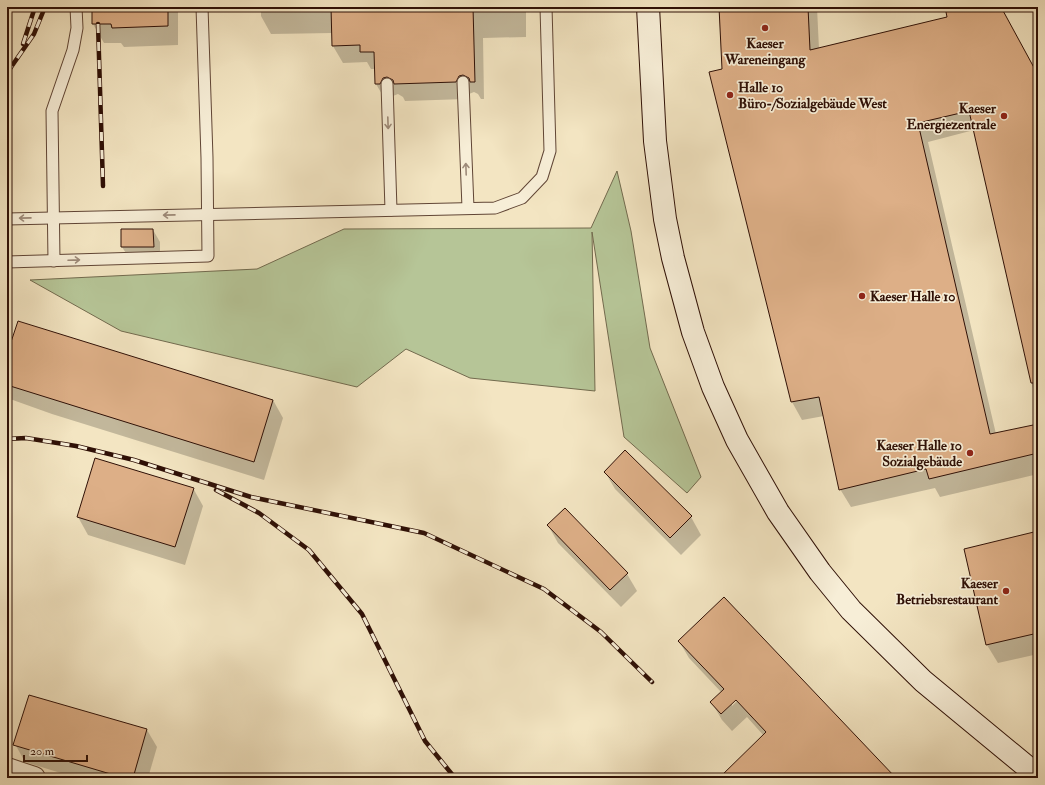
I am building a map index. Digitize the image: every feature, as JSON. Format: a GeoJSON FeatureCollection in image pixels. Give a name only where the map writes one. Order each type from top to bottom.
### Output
{"type":"FeatureCollection","features":[{"type":"Feature","properties":{"kind":"main road"},"geometry":{"type":"LineString","coordinates":[[648,7],[656,141],[665,219],[673,258],[693,332],[712,387],[737,440],[778,512],[820,572],[851,610],[923,680],[1038,776]]}},
{"type":"Feature","properties":{"kind":"main road"},"geometry":{"type":"LineString","coordinates":[[7,769],[34,778]]}},
{"type":"Feature","properties":{"kind":"lane"},"geometry":{"type":"LineString","coordinates":[[54,261],[52,111],[72,50],[77,28],[76,7]]}},
{"type":"Feature","properties":{"kind":"lane"},"geometry":{"type":"LineString","coordinates":[[7,262],[208,256],[202,7]]}},
{"type":"Feature","properties":{"kind":"lane"},"geometry":{"type":"LineString","coordinates":[[7,219],[495,208],[522,198],[542,177],[550,151],[546,7]]}},
{"type":"Feature","properties":{"kind":"lane"},"geometry":{"type":"LineString","coordinates":[[463,82],[468,208]]}},
{"type":"Feature","properties":{"kind":"lane"},"geometry":{"type":"LineString","coordinates":[[386,84],[391,210]]}},
{"type":"Feature","properties":{"kind":"green space"},"geometry":{"type":"Polygon","coordinates":[[[617,171],[631,231],[650,348],[701,477],[687,493],[624,437],[592,232],[595,391],[470,378],[406,349],[357,387],[121,331],[30,280],[257,269],[344,229],[591,228],[617,171]]]}},
{"type":"Feature","properties":{"kind":"building"},"geometry":{"type":"Polygon","coordinates":[[[92,7],[168,7],[168,26],[112,28],[111,24],[92,24],[92,7]]]}},
{"type":"Feature","properties":{"kind":"building"},"geometry":{"type":"Polygon","coordinates":[[[331,7],[473,7],[475,82],[470,82],[469,78],[463,75],[459,76],[456,82],[394,84],[393,80],[387,77],[383,78],[380,84],[375,84],[374,52],[360,52],[360,45],[332,46],[331,7]]]}},
{"type":"Feature","properties":{"kind":"building","name":"Kaeser Halle 10"},"geometry":{"type":"Polygon","coordinates":[[[719,7],[808,7],[810,50],[947,17],[945,7],[1001,7],[1038,75],[1038,383],[1031,383],[969,111],[918,123],[990,434],[1038,424],[1038,453],[929,479],[926,469],[839,490],[819,397],[791,402],[709,72],[722,69],[719,7]]]}},
{"type":"Feature","properties":{"kind":"building"},"geometry":{"type":"Polygon","coordinates":[[[121,229],[153,229],[154,247],[121,247],[121,229]]]}},
{"type":"Feature","properties":{"kind":"building"},"geometry":{"type":"Polygon","coordinates":[[[18,321],[273,400],[254,462],[7,385],[7,354],[18,321]]]}},
{"type":"Feature","properties":{"kind":"building"},"geometry":{"type":"Polygon","coordinates":[[[625,450],[692,516],[670,538],[604,472],[625,450]]]}},
{"type":"Feature","properties":{"kind":"building"},"geometry":{"type":"Polygon","coordinates":[[[95,458],[194,488],[175,547],[77,517],[95,458]]]}},
{"type":"Feature","properties":{"kind":"building"},"geometry":{"type":"Polygon","coordinates":[[[565,508],[628,573],[610,590],[547,525],[565,508]]]}},
{"type":"Feature","properties":{"kind":"building","name":"Kaeser Betriebsrestaurant"},"geometry":{"type":"Polygon","coordinates":[[[1038,531],[1038,633],[986,645],[964,549],[1038,531]]]}},
{"type":"Feature","properties":{"kind":"building"},"geometry":{"type":"Polygon","coordinates":[[[724,597],[896,778],[719,778],[766,732],[736,700],[721,714],[710,702],[724,689],[678,641],[724,597]]]}},
{"type":"Feature","properties":{"kind":"building"},"geometry":{"type":"Polygon","coordinates":[[[29,695],[147,729],[133,778],[124,778],[13,745],[29,695]]]}},
{"type":"Feature","properties":{"kind":"railway"},"geometry":{"type":"LineString","coordinates":[[23,44],[35,7]]}},
{"type":"Feature","properties":{"kind":"railway"},"geometry":{"type":"LineString","coordinates":[[7,73],[34,34],[45,7]]}},
{"type":"Feature","properties":{"kind":"railway"},"geometry":{"type":"LineString","coordinates":[[98,24],[103,186]]}},
{"type":"Feature","properties":{"kind":"railway"},"geometry":{"type":"LineString","coordinates":[[7,439],[26,438],[76,446],[134,460],[251,497],[424,533],[544,589],[601,632],[652,682]]}},
{"type":"Feature","properties":{"kind":"railway"},"geometry":{"type":"LineString","coordinates":[[216,490],[259,513],[309,550],[362,614],[425,741],[455,778]]}},
{"type":"Feature","properties":{"kind":"place","name":"Kaeser Wareneingang"},"geometry":{"type":"Point","coordinates":[765,28]}},
{"type":"Feature","properties":{"kind":"place","name":"Halle 10 Büro-/Sozialgebäude West"},"geometry":{"type":"Point","coordinates":[730,95]}},
{"type":"Feature","properties":{"kind":"place","name":"Kaeser Energiezentrale"},"geometry":{"type":"Point","coordinates":[1004,116]}},
{"type":"Feature","properties":{"kind":"place","name":"Kaeser Halle 10"},"geometry":{"type":"Point","coordinates":[862,296]}},
{"type":"Feature","properties":{"kind":"place","name":"Kaeser Halle 10 Sozialgebäude"},"geometry":{"type":"Point","coordinates":[970,453]}},
{"type":"Feature","properties":{"kind":"place","name":"Kaeser Betriebsrestaurant"},"geometry":{"type":"Point","coordinates":[1006,591]}}]}
